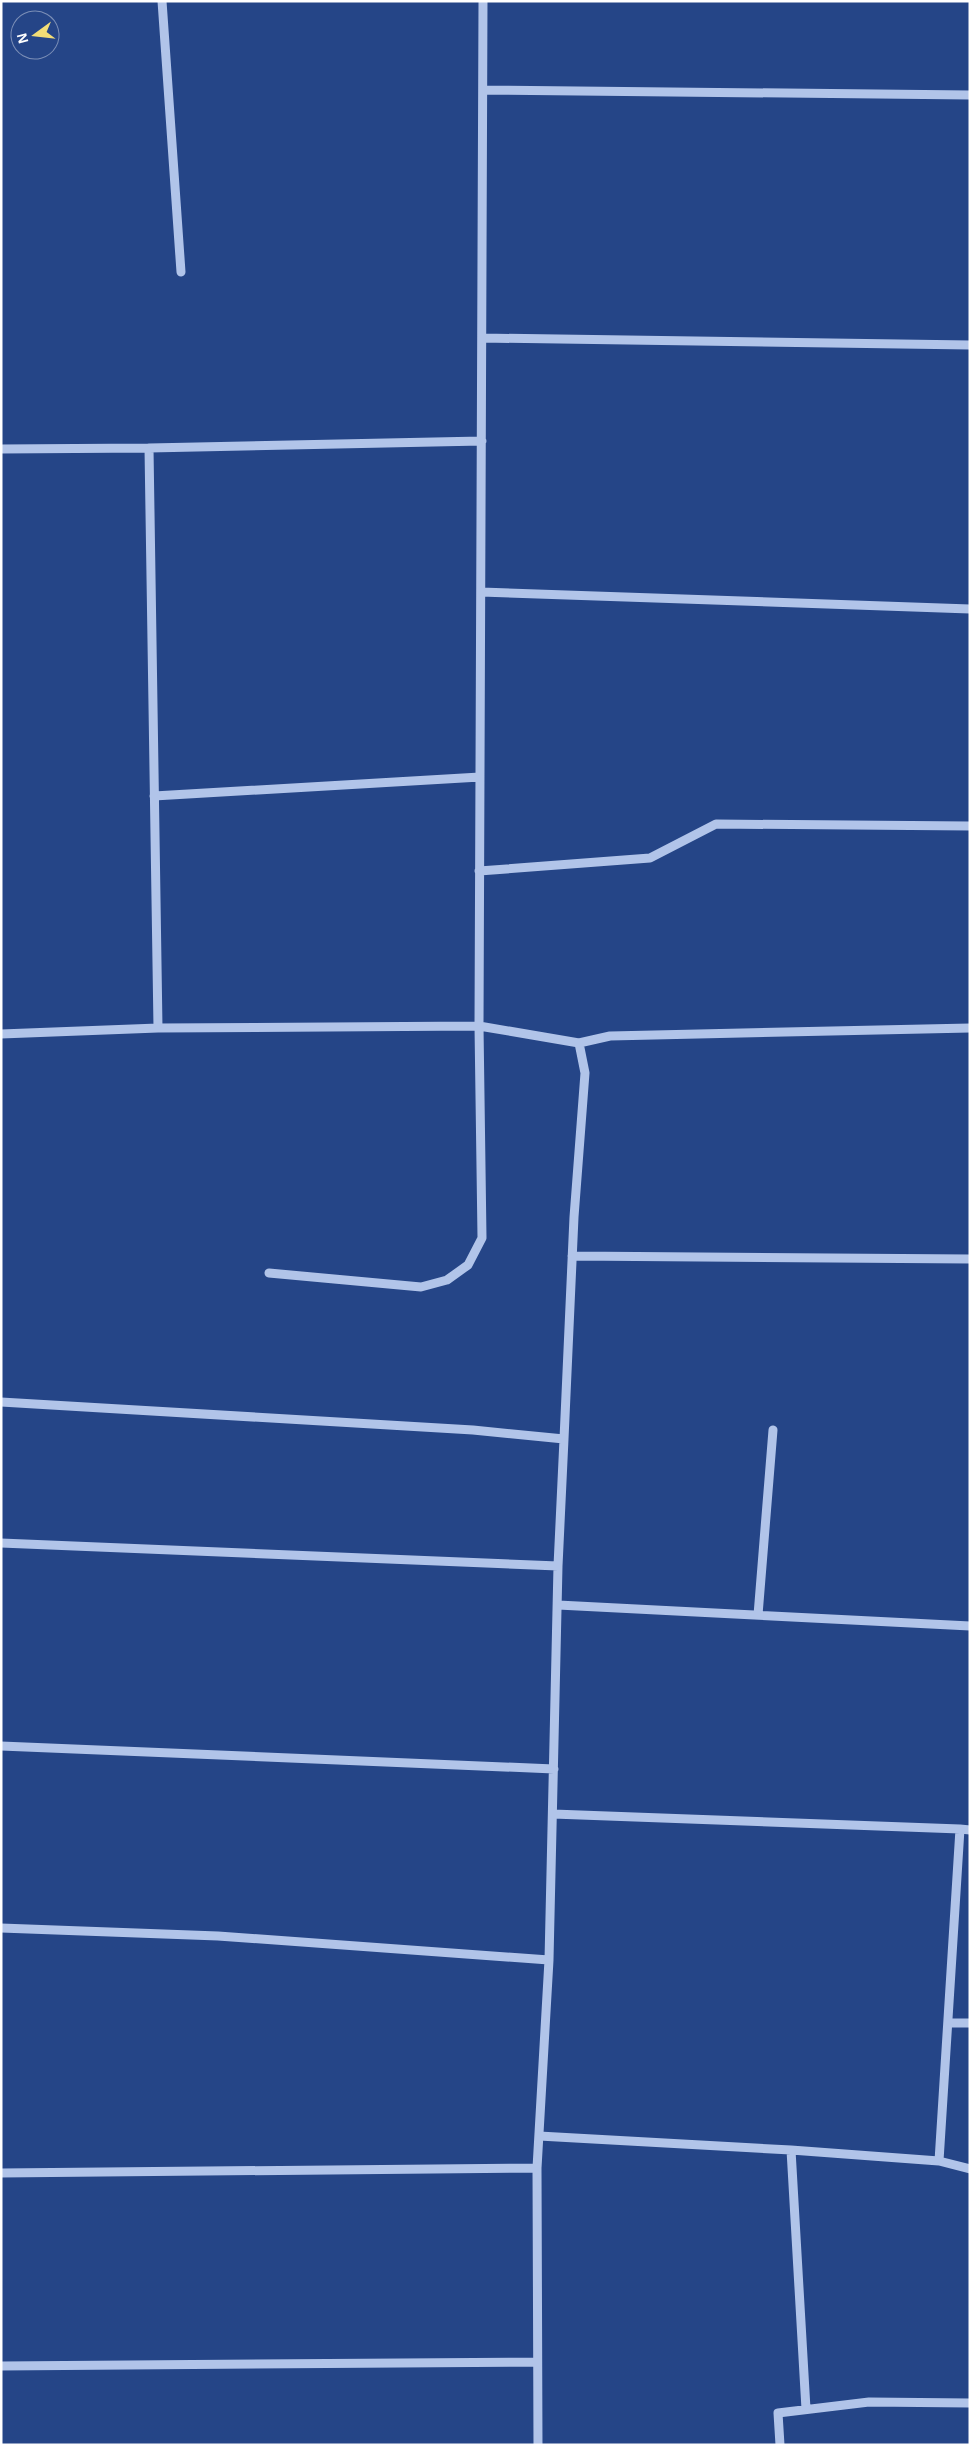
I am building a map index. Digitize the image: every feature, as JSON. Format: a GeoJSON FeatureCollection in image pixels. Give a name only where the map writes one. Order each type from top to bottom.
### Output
{"type":"FeatureCollection","features":[{"type":"Feature","properties":{"kind":"street"},"geometry":{"type":"LineString","coordinates":[[162,1],[181,272]]}},
{"type":"Feature","properties":{"kind":"street"},"geometry":{"type":"LineString","coordinates":[[269,1273],[421,1287],[447,1280],[468,1265],[482,1238],[479,872],[483,1]]}},
{"type":"Feature","properties":{"kind":"street"},"geometry":{"type":"LineString","coordinates":[[483,90],[970,95]]}},
{"type":"Feature","properties":{"kind":"street"},"geometry":{"type":"LineString","coordinates":[[482,338],[970,345]]}},
{"type":"Feature","properties":{"kind":"street"},"geometry":{"type":"LineString","coordinates":[[1,449],[482,441]]}},
{"type":"Feature","properties":{"kind":"street"},"geometry":{"type":"LineString","coordinates":[[149,448],[158,1028]]}},
{"type":"Feature","properties":{"kind":"street"},"geometry":{"type":"LineString","coordinates":[[481,592],[970,609]]}},
{"type":"Feature","properties":{"kind":"street"},"geometry":{"type":"LineString","coordinates":[[154,796],[480,778]]}},
{"type":"Feature","properties":{"kind":"street"},"geometry":{"type":"LineString","coordinates":[[479,872],[650,858],[716,824],[970,826]]}},
{"type":"Feature","properties":{"kind":"street"},"geometry":{"type":"LineString","coordinates":[[1,1034],[158,1028],[479,1026],[579,1043],[610,1036],[970,1028]]}},
{"type":"Feature","properties":{"kind":"street"},"geometry":{"type":"LineString","coordinates":[[538,2445],[536,2168],[549,1960],[558,1566],[572,1256],[585,1073],[579,1043]]}},
{"type":"Feature","properties":{"kind":"street"},"geometry":{"type":"LineString","coordinates":[[572,1256],[970,1259]]}},
{"type":"Feature","properties":{"kind":"street"},"geometry":{"type":"LineString","coordinates":[[1,1402],[473,1430],[564,1439]]}},
{"type":"Feature","properties":{"kind":"street"},"geometry":{"type":"LineString","coordinates":[[758,1615],[773,1430]]}},
{"type":"Feature","properties":{"kind":"street"},"geometry":{"type":"LineString","coordinates":[[1,1543],[558,1566]]}},
{"type":"Feature","properties":{"kind":"street"},"geometry":{"type":"LineString","coordinates":[[558,1606],[970,1626]]}},
{"type":"Feature","properties":{"kind":"street"},"geometry":{"type":"LineString","coordinates":[[1,1746],[554,1769]]}},
{"type":"Feature","properties":{"kind":"street"},"geometry":{"type":"LineString","coordinates":[[553,1814],[970,1830]]}},
{"type":"Feature","properties":{"kind":"street"},"geometry":{"type":"LineString","coordinates":[[939,2161],[960,1829]]}},
{"type":"Feature","properties":{"kind":"street"},"geometry":{"type":"LineString","coordinates":[[1,1928],[218,1936],[549,1960]]}},
{"type":"Feature","properties":{"kind":"street"},"geometry":{"type":"LineString","coordinates":[[948,2022],[970,2023]]}},
{"type":"Feature","properties":{"kind":"street"},"geometry":{"type":"LineString","coordinates":[[539,2136],[791,2150],[939,2161],[970,2169]]}},
{"type":"Feature","properties":{"kind":"street"},"geometry":{"type":"LineString","coordinates":[[791,2150],[806,2409]]}},
{"type":"Feature","properties":{"kind":"street"},"geometry":{"type":"LineString","coordinates":[[1,2173],[536,2168]]}},
{"type":"Feature","properties":{"kind":"street"},"geometry":{"type":"LineString","coordinates":[[1,2366],[537,2362]]}},
{"type":"Feature","properties":{"kind":"street"},"geometry":{"type":"LineString","coordinates":[[780,2445],[778,2413],[869,2402],[970,2403]]}}]}
